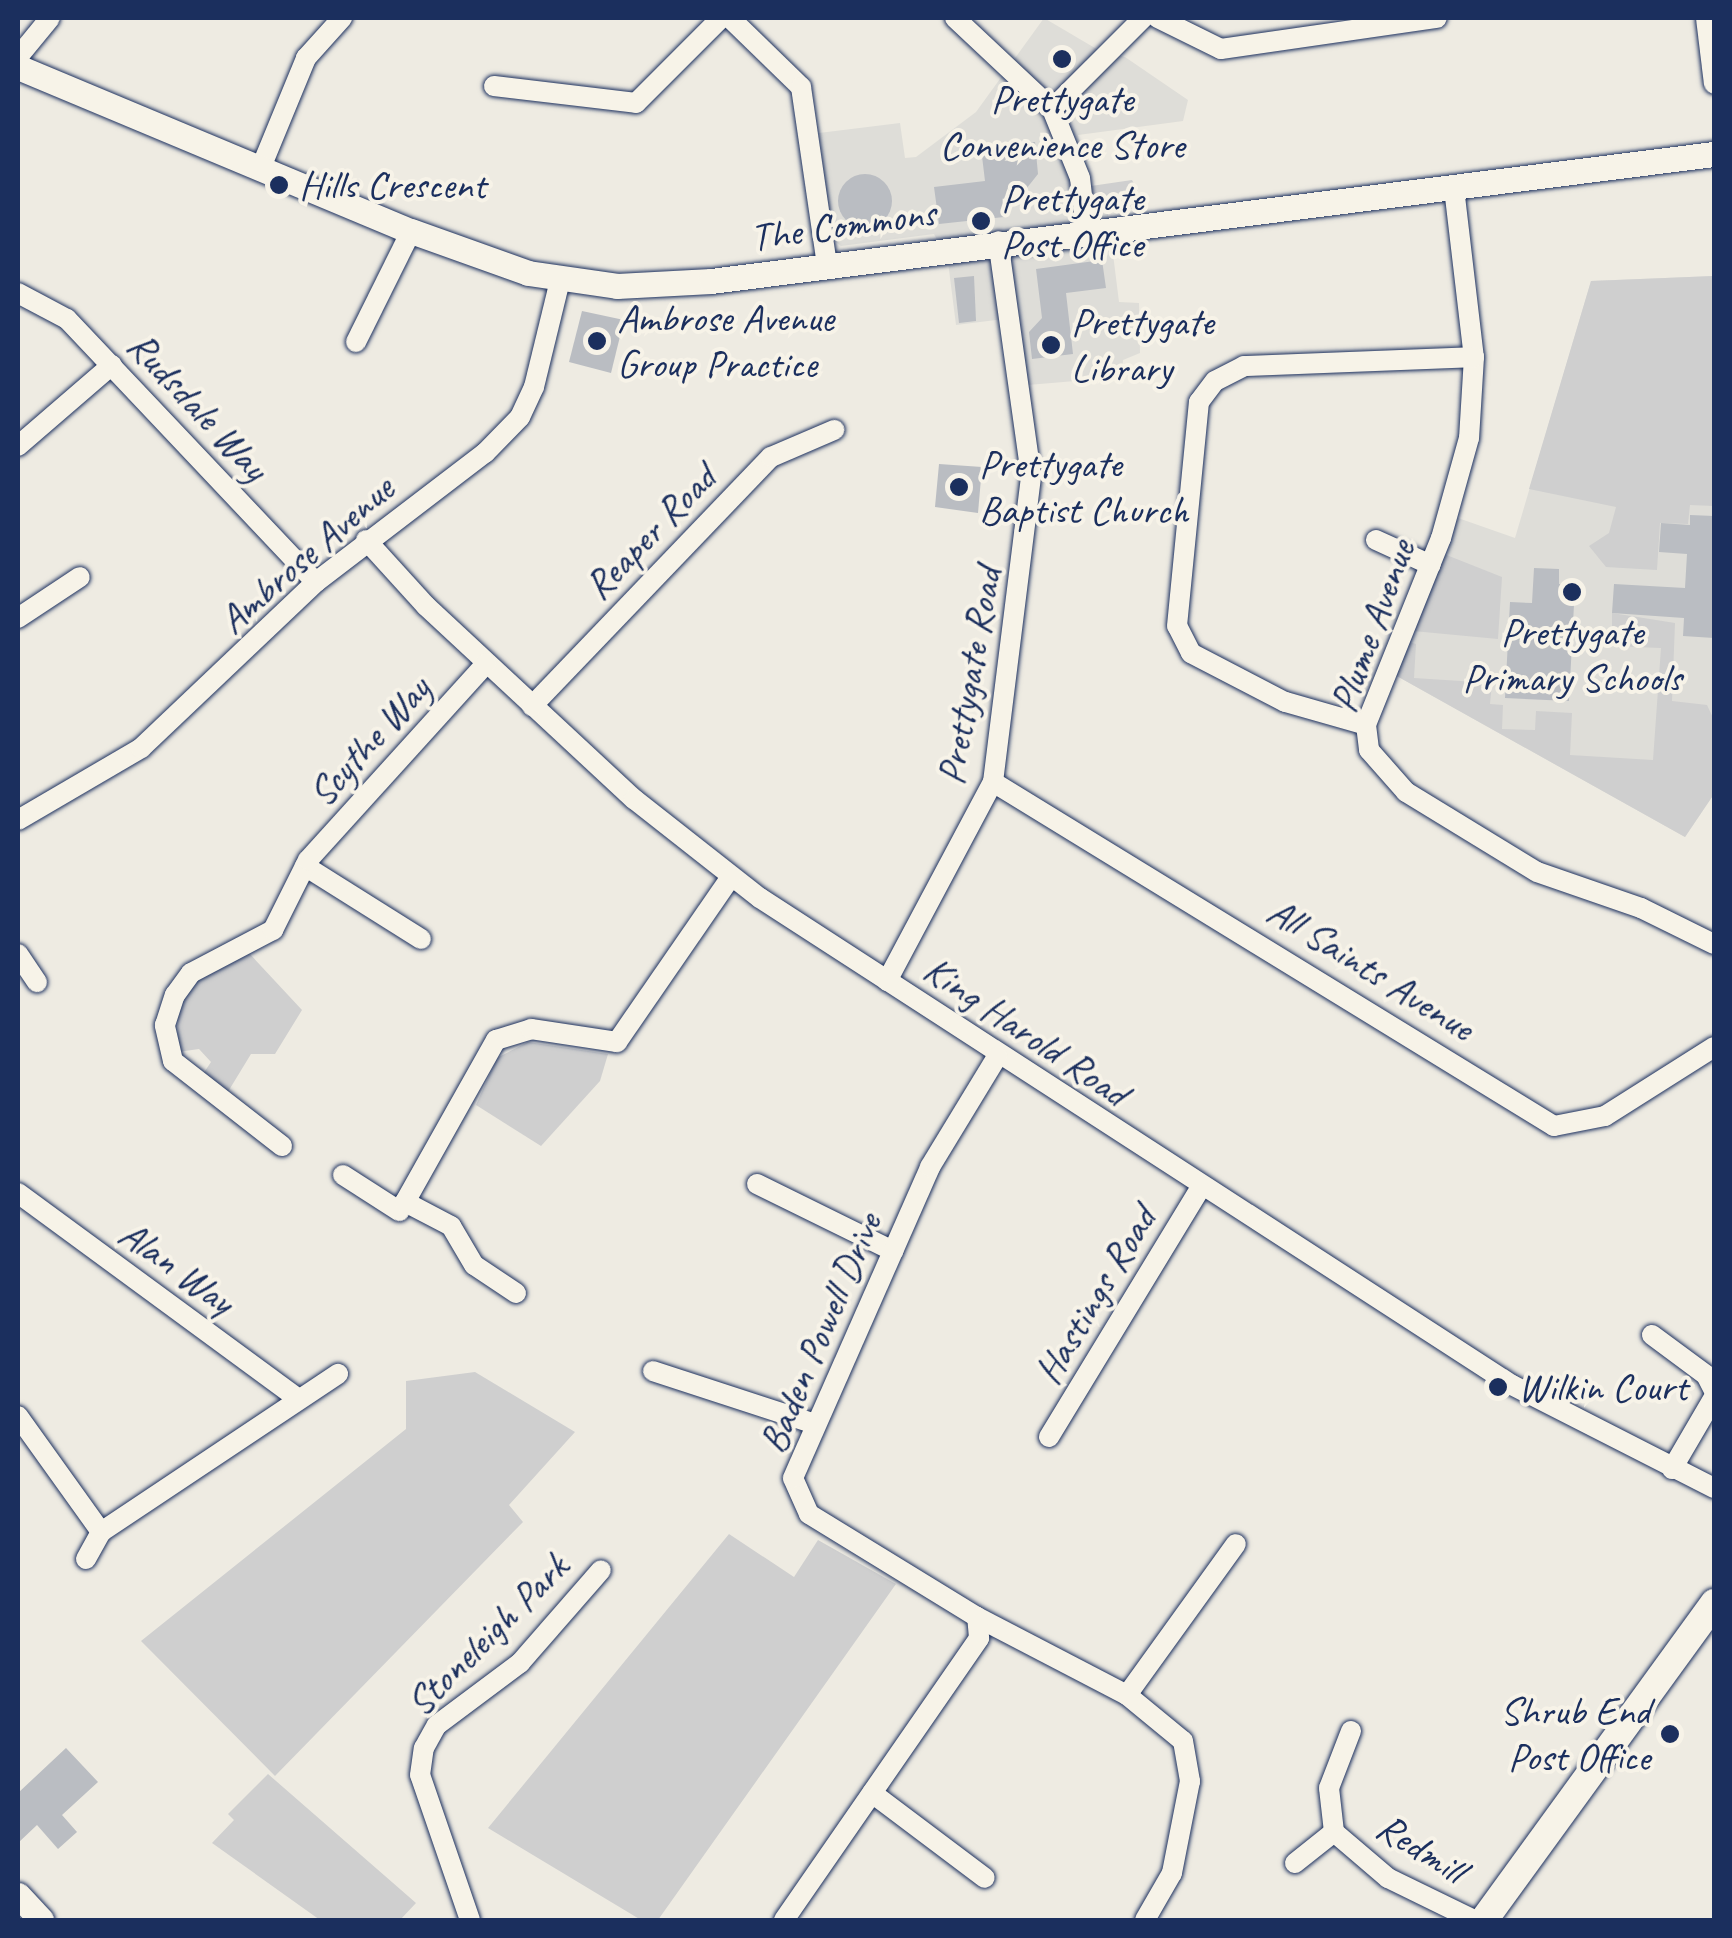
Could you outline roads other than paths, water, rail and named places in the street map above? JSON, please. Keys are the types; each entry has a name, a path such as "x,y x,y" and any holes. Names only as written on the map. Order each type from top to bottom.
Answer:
{"main road":[{"path":"1484,1920 1714,1602"}],"street":[{"path":"18,57 50,18"},
{"path":"262,165 306,58 342,18"},
{"path":"494,86 636,103 721,18"},
{"path":"730,18 801,87 827,266"},
{"path":"954,18 1052,109 1080,178 1086,230"},
{"path":"1052,109 1144,18"},
{"path":"1158,18 1222,49 1436,18"},
{"path":"1706,18 1714,84"},
{"name":"The Commons","path":"18,67 411,230 560,280 662,286 1714,154"},
{"name":"Plume Avenue","path":"1454,188 1474,356 1469,438 1430,565 1366,726 1369,750 1406,792 1537,872 1714,944"},
{"path":"356,342 411,230"},
{"name":"Prettygate Road","path":"888,981 993,782 1031,475 998,241"},
{"name":"Ambrose Avenue","path":"18,820 142,748 316,582 366,540 485,453 520,417 544,361 560,280"},
{"name":"Rudsdale Way","path":"18,294 67,319 316,582"},
{"path":"1366,726 1285,702 1190,652 1177,626 1199,402 1215,381 1244,366 1474,356"},
{"path":"18,446 112,365"},
{"name":"Reaper Road","path":"532,706 771,457 834,430"},
{"name":"King Harold Road","path":"366,540 486,664 731,877 1200,1189 1512,1384 1714,1488"},
{"path":"1376,540 1430,565"},
{"path":"18,618 80,577"},
{"name":"Scythe Way","path":"282,1146 185,1076 166,1044 164,1024 192,973 273,930 305,866 486,664"},
{"name":"All Saints Avenue","path":"993,782 1554,1126 1605,1116 1714,1048"},
{"name":"Scythe Way","path":"305,866 421,940"},
{"path":"398,1212 496,1040 531,1028 617,1042 731,877"},
{"path":"18,954 37,982"},
{"name":"Baden Powell Drive","path":"997,1057 930,1167 812,1424 792,1478 809,1514 977,1616 1127,1696 1183,1741 1190,1781 1172,1873 1145,1920"},
{"path":"343,1175 398,1212 451,1226 474,1265 516,1293"},
{"path":"756,1184 893,1251"},
{"name":"Hastings Road","path":"1049,1436 1200,1189"},
{"name":"Alan Way","path":"18,1193 296,1397"},
{"path":"1652,1335 1706,1374 1714,1394 1672,1469"},
{"path":"654,1370 812,1424"},
{"path":"86,1559 101,1532 296,1397 338,1374"},
{"path":"18,1416 101,1532"},
{"path":"1127,1696 1236,1544"},
{"name":"Stoneleigh Park","path":"470,1920 420,1776 424,1748 436,1725 520,1663 601,1570"},
{"path":"784,1920 979,1638 977,1616"},
{"name":"Redmill","path":"1351,1731 1328,1788 1334,1832 1388,1878 1474,1920"},
{"path":"872,1793 985,1878"},
{"name":"Redmill","path":"1295,1863 1334,1832"},
{"path":"18,1896 41,1920"}],"place":[{"name":"Prettygate Convenience Store","path":"1062,59"},
{"name":"Hills Crescent","path":"279,185"},
{"name":"Prettygate Post Office","path":"981,221"},
{"name":"Ambrose Avenue Group Practice","path":"597,341"},
{"name":"Prettygate Library","path":"1051,345"},
{"name":"Prettygate Baptist Church","path":"959,487"},
{"name":"Prettygate Primary Schools","path":"1572,592"},
{"name":"Wilkin Court","path":"1498,1387"},
{"name":"Shrub End Post Office","path":"1670,1734"}]}
